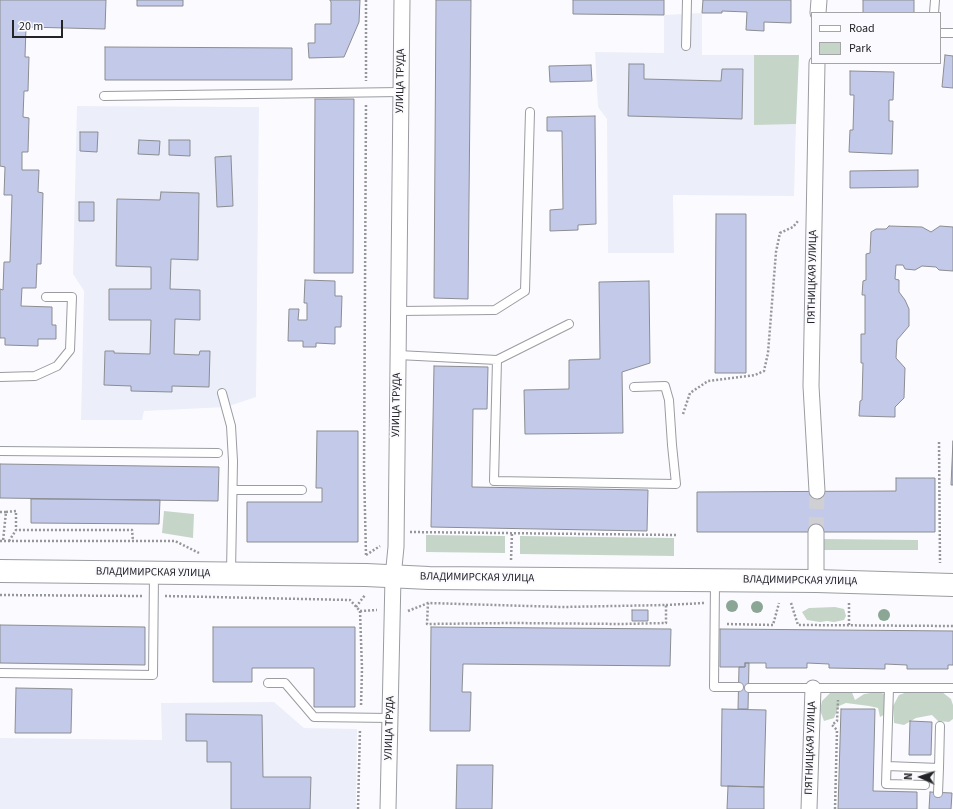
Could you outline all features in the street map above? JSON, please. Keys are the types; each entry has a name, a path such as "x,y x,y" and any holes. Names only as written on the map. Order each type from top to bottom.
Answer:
{"main road":[{"name":"ВЛАДИМИРСКАЯ УЛИЦА","path":"0,571 816,581 953,585"}],"street":[{"name":"УЛИЦА ТРУДА","path":"388,809 393,577 396,547 402,0"},
{"path":"818,12 819,0"},
{"name":"ПЯТНИЦКАЯ УЛИЦА","path":"817,64 812,424 817,488"},
{"path":"816,532 816,581"},
{"name":"ПЯТНИЦКАЯ УЛИЦА","path":"809,809 813,688"}],"lane":[{"path":"686,46 687,0"},
{"path":"934,12 935,0"},
{"path":"941,33 953,33"},
{"path":"104,96 401,92"},
{"path":"398,311 495,310 525,291 530,112"},
{"path":"0,377 35,376 57,366 70,350 72,298 46,297"},
{"path":"398,355 497,360 570,324"},
{"path":"497,360 494,481 676,484 669,400 665,386 634,387"},
{"path":"222,393 231,426 233,490 231,574"},
{"path":"0,451 218,453"},
{"path":"233,490 302,490"},
{"path":"0,674 153,676 154,572"},
{"path":"715,580 714,687 738,688"},
{"path":"268,683 285,683 314,717 390,718"},
{"path":"749,688 953,688"},
{"path":"889,688 886,784 925,785"},
{"path":"938,792 940,726"},
{"path":"887,766 939,768"}],"path":[{"path":"366,0 364,462 366,556 381,546"},
{"path":"682,416 690,393 708,382 755,375 764,371 768,352 776,252 780,233 793,227 801,218"},
{"path":"939,442 940,563"},
{"path":"0,512 16,511 16,530 9,541"},
{"path":"6,512 2,541 175,541 200,554"},
{"path":"16,530 132,530 134,541"},
{"path":"410,532 676,535"},
{"path":"511,561 512,533"},
{"path":"0,595 350,600 360,611 380,610"},
{"path":"356,607 365,595"},
{"path":"849,602 849,625"},
{"path":"428,603 426,624 666,623 666,605"},
{"path":"408,611 428,603 562,607 715,603"},
{"path":"715,624 773,625 779,603"},
{"path":"791,603 798,625 953,626"},
{"path":"835,809 837,730 832,725 837,721 838,709"}],"shaded area":[{"path":"702,13 702,55 754,55 754,124 796,124 794,196 673,195 674,253 608,253 607,119 598,107 595,52 664,53 664,15"},
{"path":"77,106 259,107 256,397 226,407 144,411 142,420 81,420 84,291 73,274"},
{"path":"274,702 304,728 357,729 356,809 0,809 0,738 162,740 161,703"}],"green space":[{"path":"754,55 799,55 796,124 754,125"},
{"path":"164,511 194,514 193,538 162,533"},
{"path":"426,535 505,536 505,553 426,552"},
{"path":"520,536 674,538 674,556 520,554"},
{"path":"822,539 918,540 918,550 822,550"},
{"path":"835,607 844,609 846,616 844,620 820,622 807,620 802,612 809,608"},
{"path":"851,690 855,700 864,694 877,692 885,694 887,713 880,717 878,708 846,703 839,706 834,718 824,721 820,710 822,701 831,692"},
{"path":"927,690 942,692 951,699 953,705 953,719 949,722 938,721 932,715 916,718 904,725 894,723 893,706 899,695 910,691"}],"building":[{"path":"0,0 106,0 105,29 26,27 25,57 29,57 28,91 24,91 23,117 29,118 28,152 22,152 22,170 39,170 38,192 43,193 41,264 37,264 36,288 22,288 21,306 52,307 52,325 56,325 56,339 38,339 38,346 5,345 5,338 0,338 0,289 3,290 4,262 10,262 12,195 4,195 5,167 0,166"},
{"path":"137,0 183,0 183,6 137,6"},
{"path":"330,0 360,0 359,22 344,57 309,58 308,43 315,43 315,24 331,24"},
{"path":"436,0 471,0 468,299 434,298"},
{"path":"573,0 664,0 664,15 573,14"},
{"path":"703,0 791,0 791,23 764,22 764,31 746,30 747,12 722,11 722,13 702,13"},
{"path":"863,0 914,0 914,12 863,12"},
{"path":"105,47 292,48 292,80 105,80"},
{"path":"945,55 953,56 953,88 942,87"},
{"path":"629,64 644,64 644,79 721,81 722,69 743,69 742,119 628,116"},
{"path":"591,65 592,81 550,82 549,66"},
{"path":"850,71 894,72 893,100 889,100 889,121 893,121 892,154 849,152 850,130 853,130 854,95 850,95"},
{"path":"315,99 354,99 353,273 314,273"},
{"path":"595,116 596,224 578,225 578,230 550,231 550,210 563,209 562,131 547,131 547,117"},
{"path":"80,132 98,132 97,152 80,151"},
{"path":"139,140 160,141 159,155 138,154"},
{"path":"169,140 190,140 190,156 169,155"},
{"path":"231,156 233,206 217,207 215,157"},
{"path":"918,170 918,187 850,188 850,171"},
{"path":"161,192 199,193 198,260 171,259 170,289 200,290 200,320 175,319 174,354 199,355 200,351 210,351 209,387 172,386 172,392 131,391 131,386 104,385 105,351 114,351 114,353 150,354 151,320 109,320 109,289 151,289 151,267 116,266 117,199 160,200"},
{"path":"79,202 94,202 94,221 79,221"},
{"path":"716,214 746,214 746,373 715,373"},
{"path":"889,226 922,227 931,232 940,226 953,227 953,271 939,270 936,267 922,266 915,270 905,269 903,265 896,265 895,279 899,280 899,292 909,309 909,326 897,340 896,358 905,368 904,398 895,407 895,417 859,416 860,401 862,400 863,363 861,363 861,334 865,334 865,295 862,295 863,281 866,280 866,254 870,253 871,232 876,229 886,229"},
{"path":"305,280 335,281 335,296 342,296 341,327 335,327 335,344 316,343 316,347 303,347 303,341 288,341 289,309 299,309 298,320 307,320 307,303 304,303"},
{"path":"649,281 650,363 622,372 623,433 525,434 524,390 569,389 569,360 600,359 599,282"},
{"path":"434,366 488,367 487,409 473,409 472,487 648,490 647,531 431,527"},
{"path":"317,431 358,431 358,542 247,542 247,502 322,502 322,488 316,488"},
{"path":"953,441 953,485 951,485"},
{"path":"0,464 219,467 218,501 0,498"},
{"path":"896,478 935,478 935,532 697,532 697,492 896,491"},
{"path":"31,499 160,500 159,524 31,523"},
{"path":"632,610 648,610 648,621 632,621"},
{"path":"0,625 145,627 145,665 0,663"},
{"path":"213,627 355,627 355,707 314,707 314,668 252,668 252,682 213,682"},
{"path":"431,627 671,629 670,666 463,664 462,692 471,692 470,731 430,731"},
{"path":"720,629 953,631 953,665 948,665 948,669 907,669 907,665 885,664 885,669 829,668 829,664 807,663 807,668 766,668 766,663 745,663 745,667 720,667"},
{"path":"745,663 749,663 748,709 738,709 739,667 745,667"},
{"path":"16,688 72,689 71,733 15,733"},
{"path":"722,709 766,710 764,787 721,786"},
{"path":"841,709 875,709 873,791 917,792 917,809 838,809"},
{"path":"186,714 262,715 263,777 311,777 310,809 231,809 231,762 207,762 207,741 186,741"},
{"path":"910,721 932,722 931,755 909,755"},
{"path":"457,765 493,765 492,809 456,809"},
{"path":"728,786 764,787 764,809 727,809"},
{"path":"930,792 952,793 951,809 929,809"}],"tunnel":[{"path":"816,532 817,491"}]}
